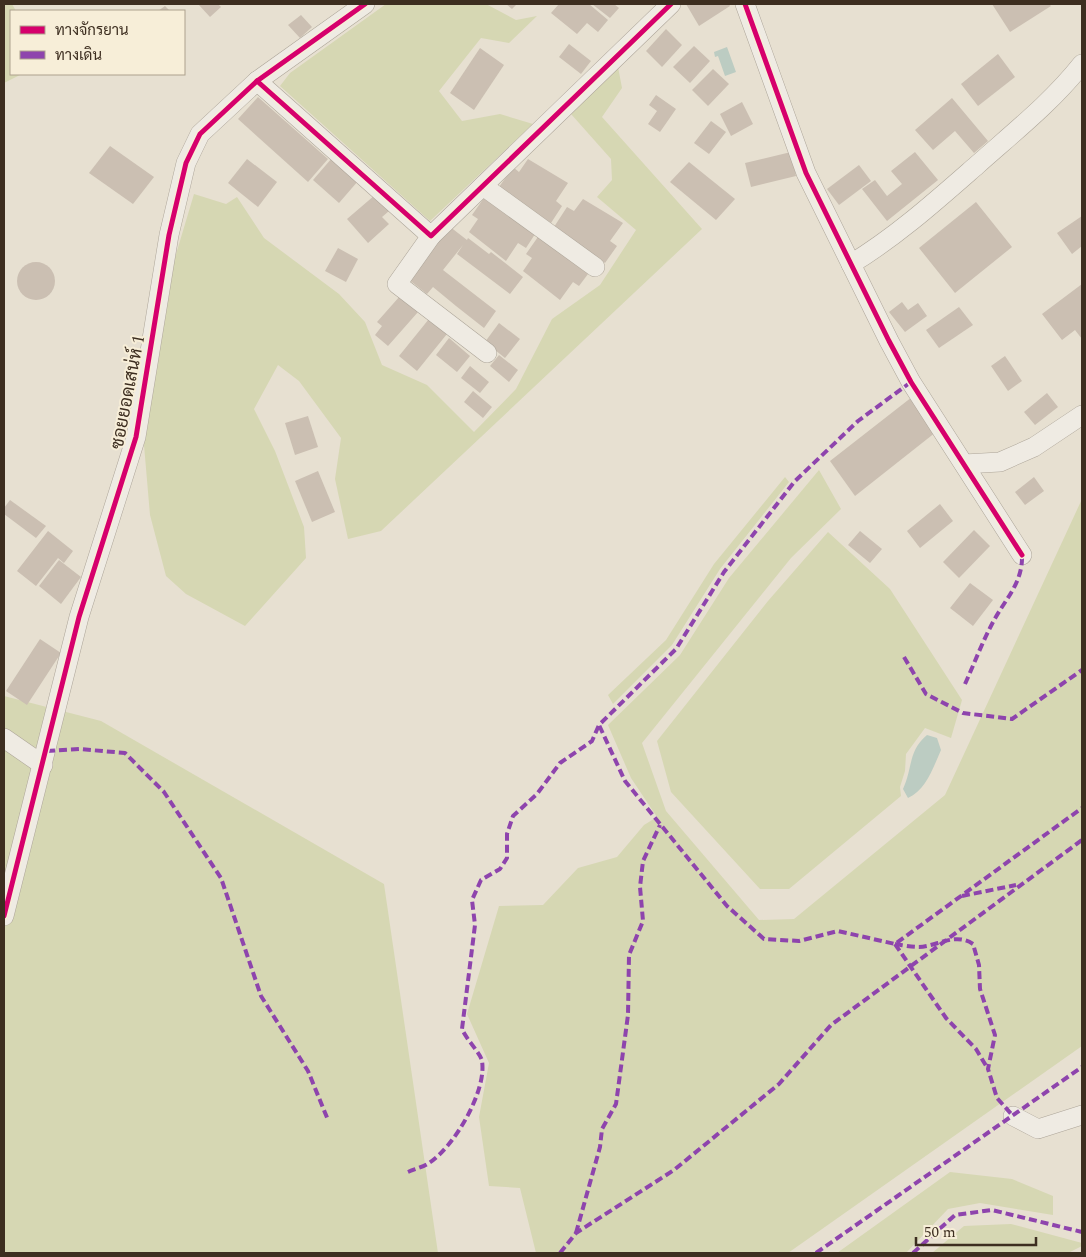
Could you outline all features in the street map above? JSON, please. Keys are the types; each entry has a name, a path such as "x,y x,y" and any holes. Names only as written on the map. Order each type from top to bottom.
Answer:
{"street":[{"name":"ซอยยอดเสน่ห์ 1","path":"4,916 79,617 136,437 169,235 186,163 200,134 257,81 365,4"},
{"path":"487,353 397,284 432,236 671,4"},
{"path":"744,4 806,174 851,264 911,382 1022,555"},
{"path":"851,264 882,245 1034,116 1062,90 1082,64"},
{"path":"257,81 432,236"},
{"path":"483,186 595,267"},
{"path":"964,464 1000,462 1034,447 1082,415"},
{"path":"4,738 43,765"},
{"path":"1013,1116 1038,1129 1082,1115"}],"green space":[{"path":"4,4 12,4 15,10 10,10 10,75 20,75 4,83"},
{"path":"386,4 486,4 516,20 537,16 509,43 481,38 439,91 462,121 500,114 533,124 430,221 280,86 290,73"},
{"path":"618,67 622,88 602,117 702,229 381,531 348,539 335,479 341,438 299,381 278,365 254,409 275,451 304,527 306,558 245,626 186,594 166,576 150,515 144,445 168,281 194,194 226,204 237,197 264,238 339,294 365,322 382,365 427,385 474,432 516,389 552,319 600,285 636,230 597,197 612,180 611,159 571,114"},
{"path":"819,470 841,509 791,558 642,743 666,811 759,920 794,919 945,795 1082,499 1082,1046 788,1253 536,1253 520,1188 489,1186 479,1117 489,1063 467,1014 499,906 543,905 578,868 617,857 644,825 657,817 631,778 608,725 680,655 729,578"},
{"path":"785,477 789,482 720,569 672,645 613,704 608,695 666,640 714,564"},
{"path":"828,532 890,589 962,700 951,738 925,728 906,754 905,771 900,787 901,796 789,889 760,889 671,792 657,741 768,601"},
{"path":"4,696 101,721 384,884 438,1253 4,1253"},
{"path":"950,1172 1012,1179 1053,1196 1053,1215 980,1203 948,1209 906,1253 837,1253"},
{"path":"1011,1224 1082,1243 1082,1246 1068,1253 932,1253 964,1226"}],"shaded area":[{"path":"727,47 736,72 725,76 718,56 715,57 714,52"},
{"path":"927,735 937,738 941,750 932,771 920,790 908,798 903,789 914,753"}],"building":[{"path":"198,4 218,4 221,7 210,17"},
{"path":"506,4 517,4 512,9"},
{"path":"559,4 589,4 608,20 598,32 587,23 577,34 551,13"},
{"path":"592,4 614,4 619,8 610,18"},
{"path":"686,4 729,4 730,6 699,26"},
{"path":"992,4 1049,4 1051,6 1010,32"},
{"path":"165,6 169,10 159,10"},
{"path":"301,15 312,27 300,38 288,25"},
{"path":"666,29 682,45 662,67 646,51"},
{"path":"569,44 591,61 581,74 559,57"},
{"path":"694,46 710,61 690,83 673,67"},
{"path":"480,48 504,65 474,110 450,93"},
{"path":"998,54 1015,77 978,106 961,84"},
{"path":"713,69 729,84 708,106 692,90"},
{"path":"656,95 676,109 660,132 648,124 657,111 649,105"},
{"path":"258,97 328,159 308,182 238,119"},
{"path":"952,98 988,141 974,153 955,131 933,150 915,130"},
{"path":"742,102 753,124 731,136 720,114"},
{"path":"711,121 726,132 709,154 694,143"},
{"path":"110,146 154,177 133,204 89,173"},
{"path":"791,152 796,176 751,187 745,163"},
{"path":"915,152 938,180 887,221 862,189 875,180 887,196 902,184 891,171"},
{"path":"332,158 358,181 339,203 313,180"},
{"path":"247,159 277,182 258,207 228,183"},
{"path":"528,159 568,183 556,201 562,206 551,223 499,187 513,167 519,172"},
{"path":"689,162 735,199 716,220 670,182"},
{"path":"859,165 871,181 839,205 827,189"},
{"path":"375,195 389,211 382,217 389,224 368,243 347,219"},
{"path":"486,195 537,231 526,248 518,243 506,261 469,232 478,219 472,215"},
{"path":"583,199 623,223 610,241 617,246 605,263 554,227 567,207 574,211"},
{"path":"976,202 1012,247 955,293 919,248"},
{"path":"1082,216 1082,246 1072,254 1057,233"},
{"path":"449,226 489,254 491,252 523,277 510,294 457,254 463,245 443,270 496,311 484,328 433,287 427,294 408,279"},
{"path":"540,234 591,270 579,286 573,282 560,300 523,271 532,258 526,254"},
{"path":"338,248 358,259 346,282 325,271"},
{"path":"36,262 43,263 49,268 54,274 54,288 49,294 43,299 36,300 29,299 23,294 18,288 17,281 18,274 23,268 29,263"},
{"path":"1082,284 1082,339 1075,330 1062,340 1042,314"},
{"path":"400,296 418,312 388,346 375,335 382,326 377,322"},
{"path":"902,302 908,310 918,303 927,316 905,332 889,312"},
{"path":"959,307 973,325 939,348 926,330"},
{"path":"433,314 451,329 417,371 399,356"},
{"path":"499,323 520,339 505,358 485,342"},
{"path":"449,338 470,356 457,372 436,355"},
{"path":"499,355 518,370 509,382 490,366"},
{"path":"1005,356 1022,381 1008,391 991,366"},
{"path":"470,366 489,382 480,393 461,378"},
{"path":"473,391 492,407 483,418 464,402"},
{"path":"1047,393 1058,407 1035,425 1024,412"},
{"path":"912,397 936,432 855,496 830,461"},
{"path":"308,416 318,447 295,455 285,423"},
{"path":"318,471 335,512 312,522 295,481"},
{"path":"1034,477 1044,491 1025,505 1015,492"},
{"path":"10,500 46,526 36,538 4,514 4,508"},
{"path":"940,504 953,521 920,548 907,531"},
{"path":"974,530 990,546 959,578 943,562"},
{"path":"48,531 73,551 64,563 58,558 36,586 17,571"},
{"path":"860,531 882,549 870,563 848,545"},
{"path":"59,560 81,577 61,604 39,586"},
{"path":"970,583 993,600 973,626 950,608"},
{"path":"40,639 61,653 27,705 6,691"}],"marked path":[{"path":"911,382 858,421 795,481 724,572 676,649 599,725 625,781 727,906 764,939 799,941 838,931 895,944 1082,808"},
{"path":"965,684 988,631 1016,583 1022,555"},
{"path":"904,657 926,694 963,713 1012,719 1082,670"},
{"path":"408,1172 429,1163 449,1145 467,1117 479,1087 482,1061 462,1029 475,925 472,900 481,880 500,869 507,858 507,834 513,816 537,794 560,763 592,741 599,725"},
{"path":"47,751 79,749 125,753 164,792 221,878 261,996 308,1071 328,1120"},
{"path":"576,1233 600,1147 602,1129 616,1104 628,1015 629,955 643,921 640,887 643,861 660,825"},
{"path":"560,1253 576,1233 674,1170 779,1084 831,1025 1082,840"},
{"path":"962,896 1016,885"},
{"path":"895,944 919,947 953,939 960,939 973,944 979,965 980,989 995,1035 988,1069 997,1098 1013,1116"},
{"path":"895,944 946,1018 976,1049 988,1069"},
{"path":"816,1253 1082,1067"},
{"path":"913,1253 955,1215 992,1210 1082,1232"}],"cycle path":[{"path":"4,916 79,617 136,437 169,235 186,163 200,134 257,81 365,4"},
{"path":"257,81 431,236 671,4"},
{"path":"745,4 806,173 889,341 911,382 1022,555"}]}
